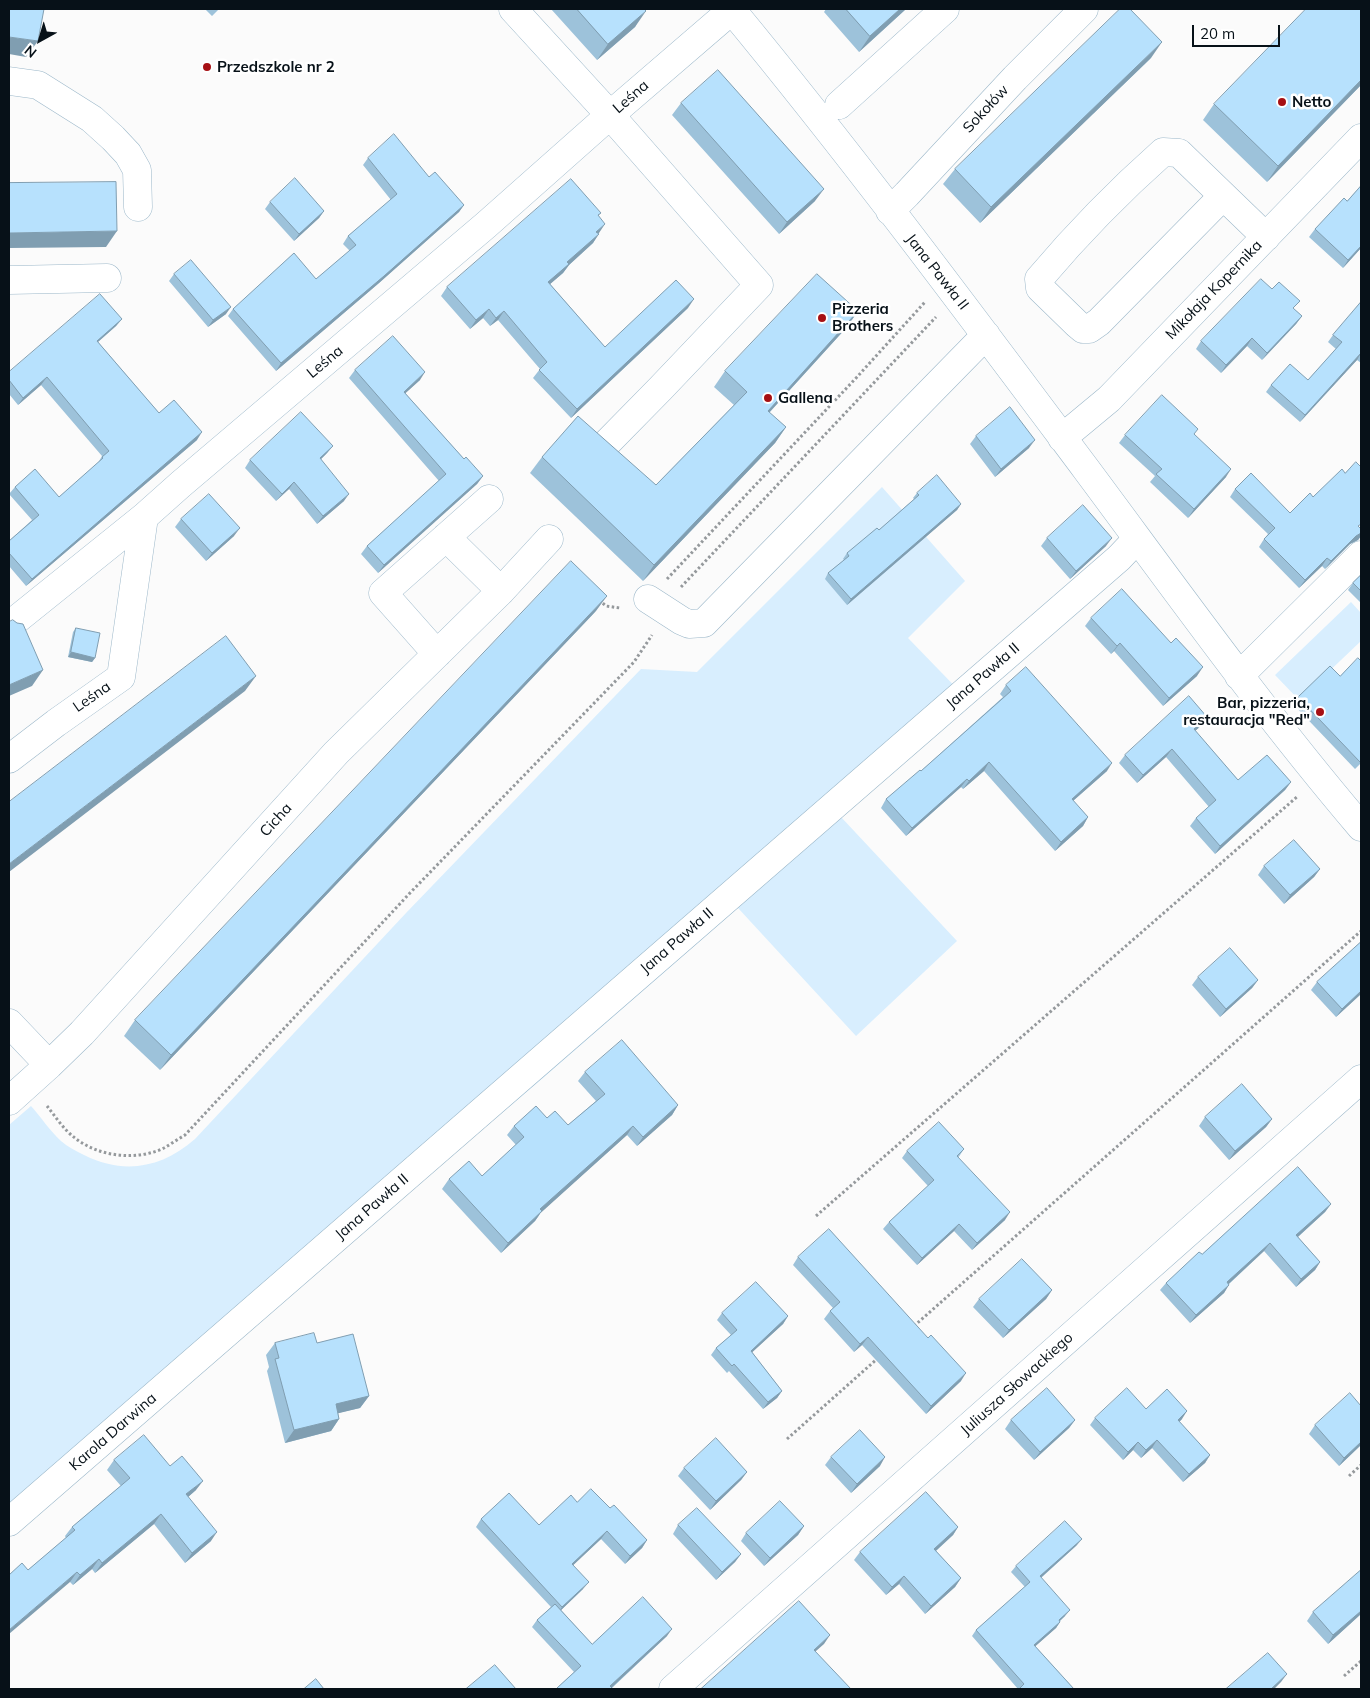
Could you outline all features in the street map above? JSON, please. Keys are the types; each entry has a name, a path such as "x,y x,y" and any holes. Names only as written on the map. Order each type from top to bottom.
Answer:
{"street":[{"path":"513,9 610,115 758,285 660,389 604,445"},
{"name":"Leśna","path":"9,759 121,677 144,517 486,225 731,9"},
{"name":"Jana Pawła II","path":"731,9 796,88 986,335 1136,540 1239,676 1319,778 1361,827"},
{"path":"839,105 945,9"},
{"name":"Sokołów","path":"890,210 1015,78 1084,9"},
{"path":"9,81 38,84 92,119 113,138 128,154 137,170 138,207"},
{"name":"Mikołaja Kopernika","path":"1062,438 1109,399 1361,138"},
{"path":"1223,196 1099,322 1089,329 1083,329 1077,324 1040,288 1039,278 1049,266 1119,193 1163,152 1179,153 1266,237"},
{"path":"9,280 107,278"},
{"path":"656,604 689,624 704,623 986,335"},
{"path":"437,654 382,593 489,499"},
{"path":"11,624 144,517"},
{"path":"446,537 501,591"},
{"name":"Cicha","path":"19,1093 82,1033 336,754 501,591 549,540"},
{"name":"Jana Pawła II","path":"217,1342 1104,571 1136,540"},
{"path":"1239,676 1361,555"},
{"path":"9,1022 50,1064"},
{"name":"Juliusza Słowackiego","path":"673,1689 1361,1078"},
{"name":"Karola Darwina","path":"9,1522 217,1342"}],"path":[{"path":"19,1093 74,1138 96,1150 114,1155 133,1155 164,1148 184,1135 409,894 634,662 647,644 656,604 925,302"},
{"path":"592,594 606,606 629,610 639,606 656,604 700,566 936,317"},
{"path":"816,1216 1319,778"},
{"path":"914,1326 1361,931"},
{"path":"787,1439 884,1353"},
{"path":"1349,1476 1361,1465"},
{"path":"1344,1676 1361,1661"}],"shaded area":[{"path":"882,487 965,581 908,638 970,702 841,817 957,941 856,1036 738,908 543,1078 9,1532 9,1125 31,1106 53,1133 66,1145 84,1155 114,1165 142,1165 156,1162 182,1149 195,1139 406,913 641,669 697,672"},
{"path":"1351,602 1361,613 1361,641 1299,700 1275,675"}],"building":[{"path":"9,9 44,9 38,41 9,37"},
{"path":"577,9 644,9 646,11 608,44"},
{"path":"846,9 900,9 870,36"},
{"path":"1120,9 1130,9 1162,42 991,207 955,169"},
{"name":"Netto","path":"1306,9 1361,9 1361,80 1278,166 1214,104"},
{"path":"718,70 824,189 787,222 681,103"},
{"path":"394,134 429,177 435,172 464,205 281,363 233,309 294,253 316,279 356,245 348,236 397,194 368,158"},
{"path":"295,178 324,211 299,234 270,202"},
{"path":"571,179 601,213 598,215 605,224 596,232 599,234 567,262 569,264 548,282 605,347 676,280 694,299 577,409 539,370 547,362 504,311 496,318 489,309 476,320 447,287"},
{"path":"116,182 117,231 9,233 9,183"},
{"path":"1361,186 1361,246 1348,260 1315,229 1344,198 1347,201"},
{"path":"191,260 231,307 213,320 174,274"},
{"path":"817,274 858,311 768,411 786,427 654,565 542,457 578,416 656,485 747,392 725,371"},
{"path":"1261,279 1272,289 1279,282 1300,301 1293,308 1302,316 1267,353 1252,338 1226,365 1201,341"},
{"path":"100,294 122,319 97,341 159,413 174,400 202,432 32,579 9,553 9,541 39,515 15,487 35,469 59,497 109,451 47,377 23,398 9,380 9,372"},
{"path":"1361,302 1361,353 1305,415 1271,385 1290,364 1308,380 1342,342 1333,335"},
{"path":"393,336 425,372 404,392 464,459 466,457 483,476 384,565 367,546 446,474 355,370"},
{"path":"1162,395 1198,429 1194,434 1231,469 1194,509 1156,474 1162,469 1125,435"},
{"path":"1010,407 1035,440 1001,469 976,436"},
{"path":"301,412 333,446 320,458 349,494 323,516 294,482 282,494 250,460"},
{"path":"1356,462 1361,467 1361,524 1358,526 1361,529 1361,533 1331,561 1327,558 1305,580 1264,539 1275,528 1235,489 1251,473 1290,513 1310,493 1313,497 1342,469 1345,473"},
{"path":"937,475 961,504 851,599 828,573 849,556 847,553 877,528 879,530 919,495 917,493"},
{"path":"209,494 240,528 212,553 181,519"},
{"path":"1083,505 1112,538 1076,571 1047,538"},
{"path":"571,561 607,596 171,1055 135,1020"},
{"path":"1361,575 1361,591 1353,583"},
{"path":"1122,589 1171,643 1176,638 1203,667 1169,698 1120,643 1117,646 1091,618"},
{"path":"13,620 23,624 43,670 9,685 9,622"},
{"path":"76,628 100,633 95,658 71,652"},
{"path":"226,636 256,676 9,864 9,802"},
{"path":"1358,658 1361,661 1360,762 1298,697 1330,666 1340,676"},
{"path":"1026,667 1112,763 1072,799 1088,817 1061,842 989,762 912,828 886,799 921,771 1011,691 1006,685"},
{"path":"1189,696 1207,717 1194,729 1238,780 1267,755 1291,782 1220,846 1196,818 1216,800 1172,749 1143,775 1125,755"},
{"path":"1294,840 1320,869 1290,895 1264,866"},
{"path":"1361,942 1361,991 1342,1009 1317,982"},
{"path":"1230,948 1258,980 1226,1009 1198,977"},
{"path":"622,1040 678,1105 643,1137 633,1126 540,1209 542,1211 508,1243 449,1179 469,1161 482,1176 524,1137 514,1126 536,1106 547,1118 555,1111 568,1125 605,1094 585,1072"},
{"path":"1242,1084 1272,1119 1235,1151 1205,1117"},
{"path":"939,1122 964,1149 957,1156 1010,1212 977,1243 959,1224 922,1258 889,1222 934,1180 907,1151"},
{"path":"1298,1167 1331,1204 1296,1235 1320,1262 1301,1279 1270,1243 1227,1282 1229,1285 1196,1315 1166,1283 1199,1252 1202,1254"},
{"path":"829,1229 928,1338 931,1335 966,1373 931,1406 868,1337 860,1344 830,1311 840,1302 798,1257"},
{"path":"1022,1259 1052,1290 1009,1330 979,1299"},
{"path":"756,1282 788,1316 751,1351 782,1391 768,1402 734,1364 732,1366 716,1348 737,1330 722,1313"},
{"path":"314,1333 317,1343 353,1334 369,1396 336,1404 339,1419 294,1430 275,1359 279,1358 275,1343"},
{"path":"1047,1388 1075,1420 1040,1452 1011,1420"},
{"path":"1127,1388 1146,1409 1167,1389 1187,1411 1178,1420 1210,1455 1189,1474 1157,1440 1146,1450 1138,1442 1128,1452 1095,1418"},
{"path":"1350,1393 1361,1406 1361,1442 1344,1458 1315,1425"},
{"path":"860,1430 885,1457 857,1484 831,1457"},
{"path":"144,1435 170,1466 182,1456 203,1481 186,1494 217,1532 192,1553 161,1514 102,1563 99,1559 80,1575 77,1572 9,1630 9,1575 22,1563 28,1570 75,1530 72,1527 130,1478 114,1460"},
{"path":"716,1438 747,1472 716,1501 684,1468"},
{"path":"591,1489 610,1508 614,1505 647,1540 630,1556 607,1531 572,1564 589,1582 562,1607 481,1519 509,1493 539,1525 571,1495 577,1502"},
{"path":"926,1492 958,1527 934,1549 961,1578 931,1606 904,1576 892,1587 860,1552"},
{"path":"780,1501 804,1526 770,1558 746,1533"},
{"path":"697,1508 741,1554 722,1572 678,1525"},
{"path":"1065,1521 1082,1539 1040,1576 1070,1610 1059,1620 1060,1622 1034,1645 1074,1689 1022,1689 1020,1688 1024,1684 976,1630 1030,1582 1016,1566"},
{"path":"1361,1570 1361,1611 1333,1635 1313,1612"},
{"path":"643,1597 672,1629 610,1686 613,1689 558,1689 581,1666 537,1620 555,1604 592,1644"},
{"path":"799,1601 830,1635 814,1650 851,1689 701,1689"},
{"path":"1268,1653 1287,1674 1271,1689 1226,1689"},
{"path":"495,1665 516,1689 466,1689"},
{"path":"316,1679 324,1689 304,1689"}],"place":[{"name":"Przedszkole nr 2","path":"207,67"},
{"name":"Netto","path":"1282,102"},
{"name":"Pizzeria Brothers","path":"822,318"},
{"name":"Gallena","path":"768,398"},
{"name":"Bar, pizzeria, restauracja \"Red\"","path":"1320,712"}]}
